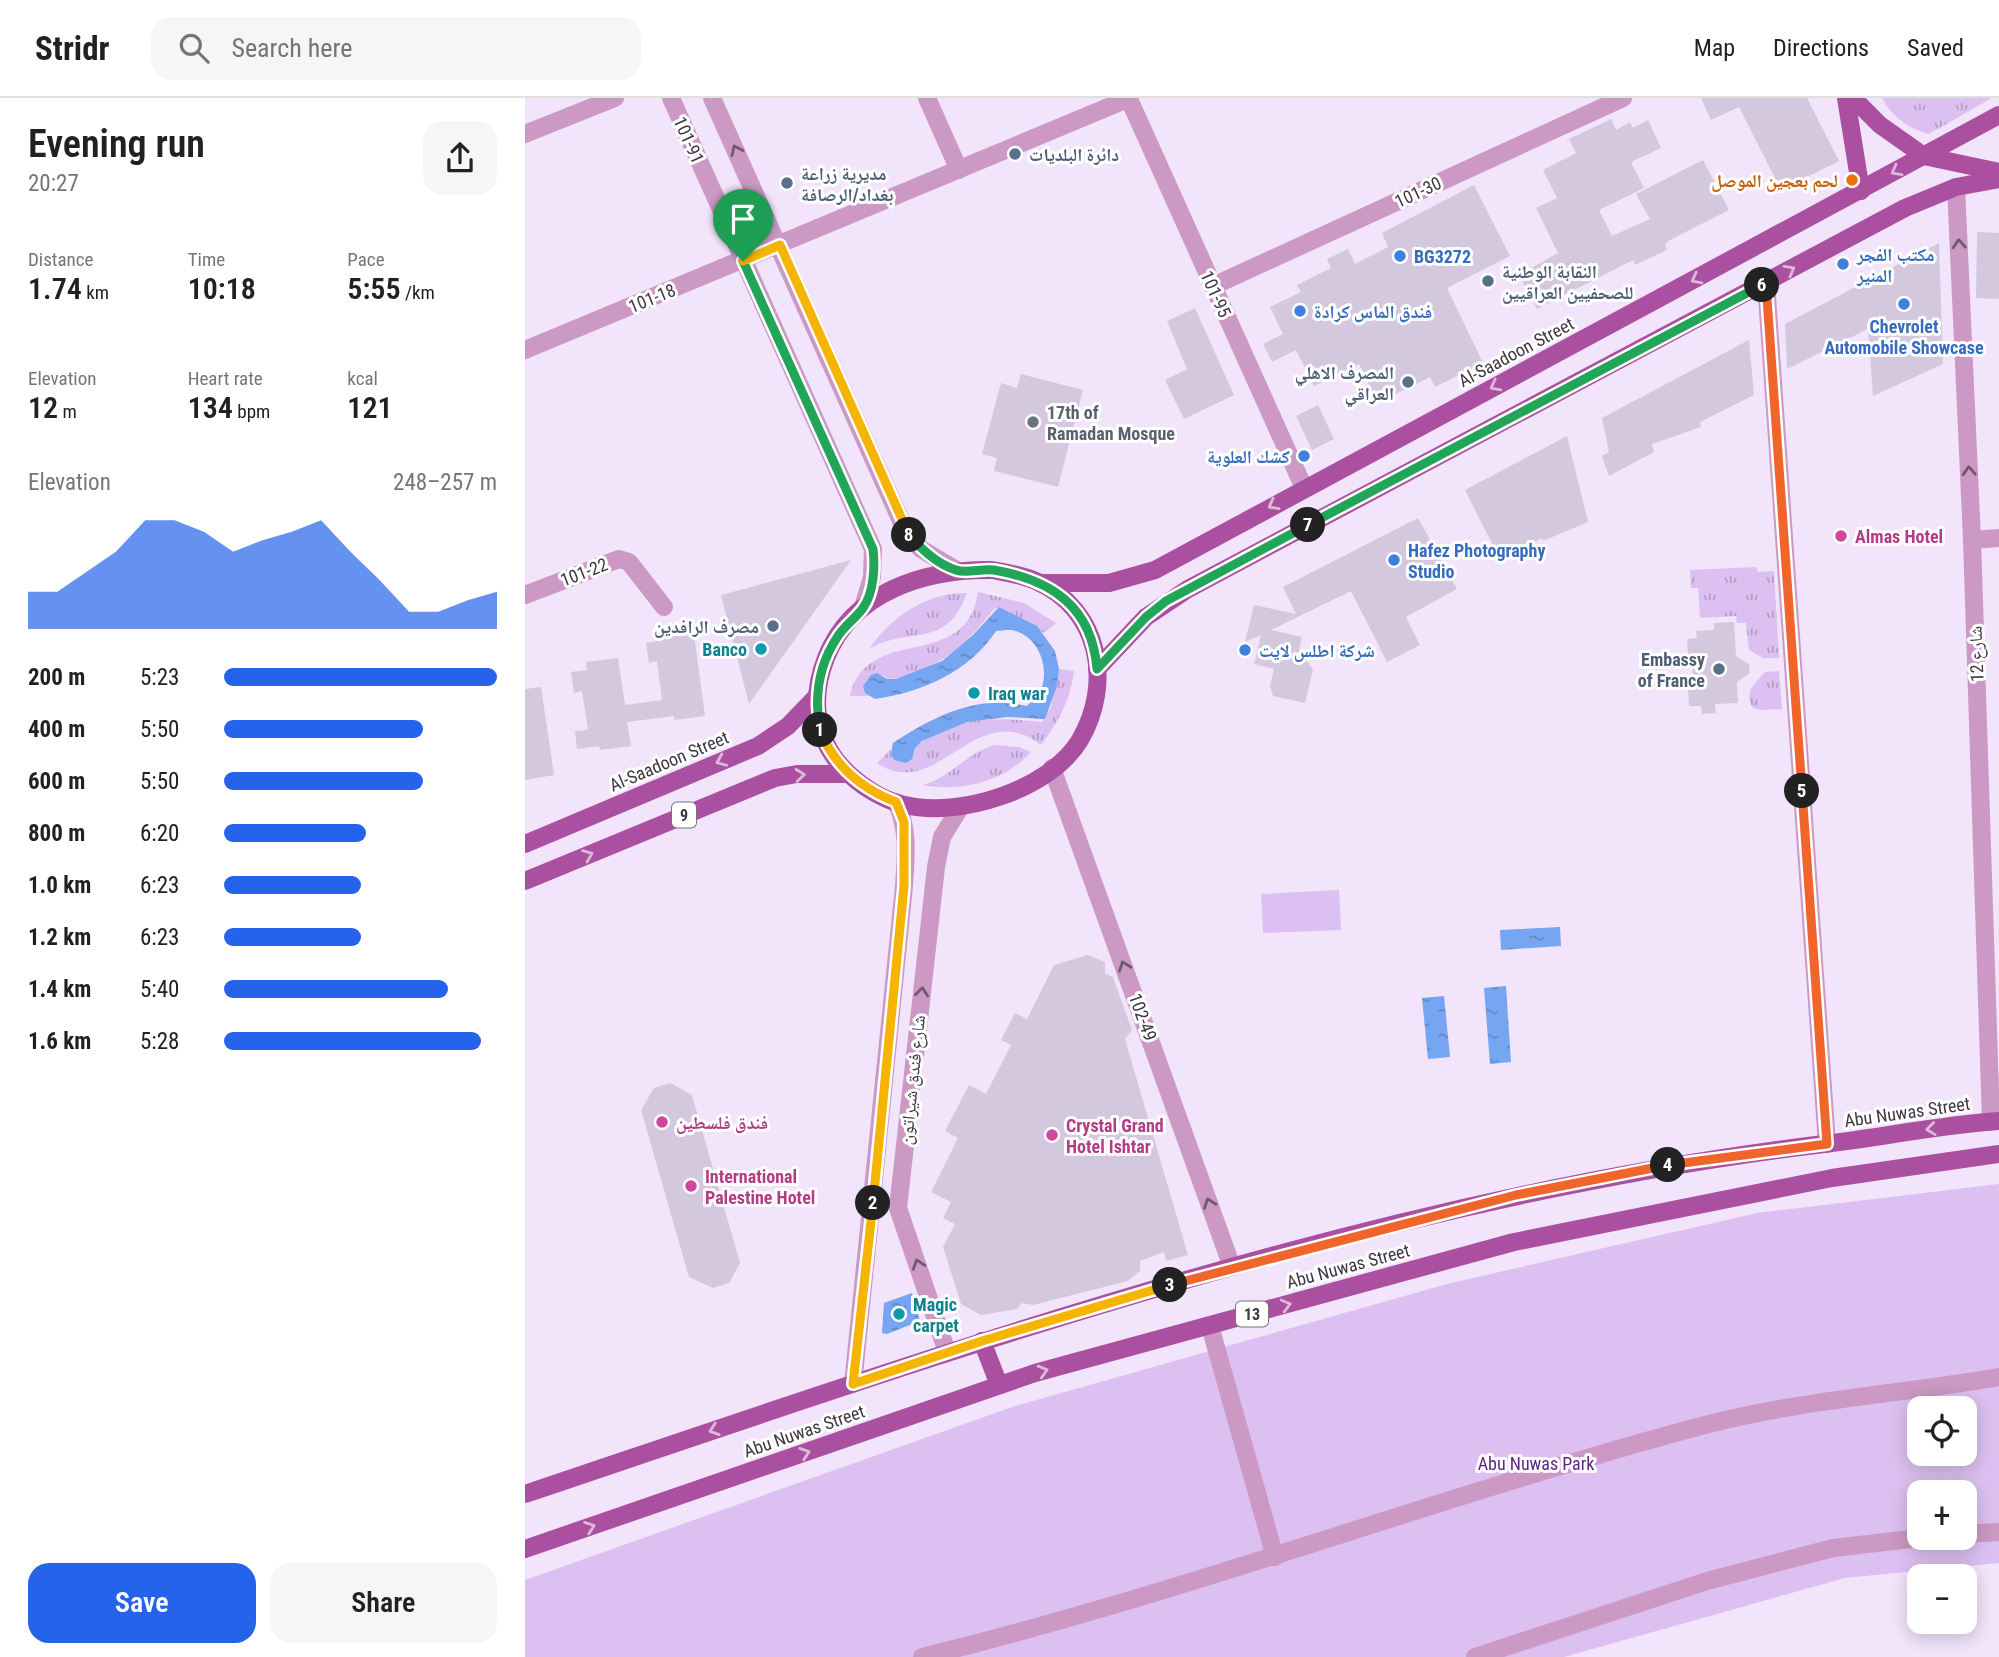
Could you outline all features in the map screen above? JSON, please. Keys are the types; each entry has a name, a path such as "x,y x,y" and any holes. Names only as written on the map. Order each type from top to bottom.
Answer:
{"main road":[{"path":"1846,98 1861,191"},
{"path":"1853,98 1880,125 1924,156 1999,172"},
{"name":"Al-Saadoon Street","path":"1041,583 1109,583 1144,574 1999,115"},
{"path":"1097,669 1137,625 1166,601 1905,208 1956,187 1999,179"},
{"path":"992,570 1041,583 1068,602 1090,630 1097,669 1092,711 1079,741 1052,768 1009,793 961,806 921,807 896,802 871,791 848,774 827,747 820,731 817,696 830,649 863,607 906,582 941,571 992,570"},
{"name":"Al-Saadoon Street","path":"525,844 758,746 787,726 817,696"},
{"name":"9","path":"525,881 775,778 848,774"},
{"name":"Abu Nuwas Street","path":"525,1494 947,1352 1233,1267 1593,1178 1750,1152 1995,1121"},
{"name":"Abu Nuwas Street","path":"525,1549 999,1385 1553,1232 1832,1178 1999,1154"},
{"path":"982,1341 999,1385"}],"street":[{"path":"525,134 615,98"},
{"name":"101-91","path":"671,98 873,549 872,577 863,607"},
{"path":"712,98 906,532 921,549 958,571"},
{"path":"927,98 959,170"},
{"name":"101-18","path":"525,350 1129,98"},
{"name":"101-95","path":"1129,98 1304,488"},
{"name":"101-30","path":"1213,286 1623,98"},
{"name":"شارع 12","path":"1956,187 1972,540 1991,860 1995,1121"},
{"path":"1766,284 1827,1144"},
{"path":"1972,540 1999,538"},
{"name":"101-22","path":"525,595 619,559 629,562 664,607"},
{"name":"102-49","path":"1052,768 1233,1267"},
{"path":"853,1384 906,843 904,822 896,802"},
{"name":"شارع فندق شيراتون","path":"947,1352 898,1208 942,837 961,806"},
{"path":"897,953 926,955"},
{"path":"872,1208 898,1208"},
{"path":"1210,1326 1275,1557"},
{"path":"922,1657 1042,1628 1275,1557 1419,1509 1703,1426 1818,1402 1999,1377"},
{"path":"1977,1533 1999,1532"},
{"path":"1475,1657 1720,1577 1833,1548 1907,1539"}],"green space":[{"path":"1882,98 1992,98 1929,134 1902,121"},
{"path":"1756,567 1758,572 1774,571 1779,658 1763,658 1749,650 1746,623 1737,623 1736,616 1700,618 1698,588 1691,588 1690,570"},
{"path":"978,592 1024,603 1056,623 1044,633 1009,612 995,608 967,639 935,664 898,678 891,679 882,675 865,693 869,696 850,696 860,674 875,660 937,641 955,632 970,617"},
{"path":"967,593 949,623 938,630 884,642 869,649 888,627 911,609 938,597"},
{"path":"1059,669 1074,671 1070,691 1063,710 1041,745 1018,733 996,732 919,770 899,772 877,763 891,749 891,754 914,754 915,748 928,737 958,724 992,719 1042,722 1051,707"},
{"path":"1779,671 1782,709 1753,708 1749,697 1754,684 1765,672"},
{"path":"995,745 1019,747 1031,752 1008,771 981,782 952,787 923,785 943,776 985,748"},
{"path":"1339,890 1341,930 1263,933 1261,894"},
{"name":"Abu Nuwas Park","path":"1999,1184 1999,1563 1907,1564 1907,1572 1845,1578 1564,1657 525,1657 525,1580 1015,1406 1447,1284 1757,1213"}],"water":[{"path":"999,607 1037,626 1055,651 1059,669 1057,686 1045,719 1007,717 967,722 922,741 915,748 912,759 906,763 894,760 891,754 893,743 940,716 973,705 1009,703 1027,706 1039,694 1044,675 1041,655 1029,639 1012,630 996,631 972,658 958,669 927,685 875,699 865,693 863,686 871,675 877,673 887,679 896,679 942,661 973,635"},
{"path":"1560,927 1561,946 1501,950 1500,930"},
{"path":"1506,986 1511,1062 1490,1064 1484,988"},
{"path":"1444,996 1450,1057 1428,1059 1422,998"},
{"path":"912,1293 920,1321 887,1334 882,1333 884,1303"}],"building":[{"path":"1701,98 1807,98 1839,161 1781,190 1739,107 1711,120"},
{"path":"1611,119 1616,130 1630,122 1633,128 1648,120 1661,148 1631,162 1644,188 1599,210 1612,236 1650,219 1636,194 1703,160 1729,210 1670,240 1665,244 1667,250 1635,265 1633,260 1537,309 1519,275 1558,253 1536,208 1557,198 1543,170 1576,153 1569,139"},
{"path":"1474,185 1510,256 1447,288 1483,363 1435,387 1430,377 1378,403 1359,364 1314,386 1296,350 1272,362 1263,344 1283,334 1270,307 1301,292 1297,285 1331,268 1327,259 1348,249 1355,264 1388,247 1382,233"},
{"path":"1977,232 1999,233 1999,299 1976,298"},
{"name":"Chevrolet Automobile Showcase","path":"1939,243 1943,364 1873,396 1868,329 1787,369 1785,324"},
{"path":"1195,308 1234,395 1184,419 1165,380 1187,369 1167,321"},
{"path":"1749,340 1754,395 1700,422 1701,427 1652,444 1654,452 1609,476 1602,456 1609,452 1602,418"},
{"name":"17th of Ramadan Mosque","path":"1021,374 1083,390 1058,487 994,471 997,458 982,454 1001,383 1017,388"},
{"path":"1318,405 1334,439 1312,450 1296,416"},
{"path":"1567,436 1588,522 1543,541 1542,538 1500,559 1465,490"},
{"path":"1418,518 1457,589 1406,617 1420,645 1387,662 1351,591 1271,630 1302,637 1297,659 1307,661 1313,670 1305,703 1273,696 1270,686 1274,669 1254,664 1261,635 1245,642 1254,605 1296,614 1283,587"},
{"name":"Banco","path":"851,560 749,704 721,595"},
{"path":"1734,622 1736,656 1749,664 1750,673 1737,682 1738,703 1715,704 1716,713 1702,714 1701,706 1689,706 1688,690 1693,690 1692,656 1688,656 1687,639 1697,638 1696,631 1714,630 1714,623"},
{"path":"693,628 705,716 674,720 674,716 627,722 631,746 600,750 599,746 577,749 575,731 588,730 582,691 574,693 571,672 587,670 586,662 618,658 625,705 662,700 657,661 649,663 646,643 662,640 661,632"},
{"path":"541,687 554,775 525,780 525,689"},
{"name":"Crystal Grand Hotel Ishtar","path":"1088,955 1105,962 1105,974 1113,977 1132,1030 1125,1039 1188,1255 1166,1261 1164,1252 1140,1261 1140,1271 1128,1281 1033,1305 1022,1303 1017,1309 981,1315 961,1304 943,1247 955,1224 943,1218 951,1202 931,1192 958,1138 945,1131 969,1085 986,1094 1011,1045 1001,1040 1015,1013 1027,1019 1054,965"},
{"name":"International Palestine Hotel","path":"670,1083 692,1095 740,1263 729,1283 713,1288 689,1277 641,1110 654,1088"}],"place":[{"name":"دائرة البلديات","path":"1015,154"},
{"name":"لحم بعجين الموصل","path":"1852,180"},
{"name":"مديرية زراعة بغداد/الرصافة","path":"787,183"},
{"name":"BG3272","path":"1400,256"},
{"name":"مكتب الفجر المنير","path":"1843,264"},
{"name":"النقابة الوطنية للصحفيين العراقيين","path":"1488,281"},
{"name":"Chevrolet Automobile Showcase","path":"1904,304"},
{"name":"فندق الماس كرادة","path":"1300,311"},
{"name":"المصرف الاهلي العراقي","path":"1408,382"},
{"name":"17th of Ramadan Mosque","path":"1033,422"},
{"name":"كشك العلوية","path":"1304,456"},
{"name":"Almas Hotel","path":"1841,536"},
{"name":"Hafez Photography Studio","path":"1394,560"},
{"name":"مصرف الرافدين","path":"773,626"},
{"name":"Banco","path":"761,649"},
{"name":"شركة اطلس لايت","path":"1245,650"},
{"name":"Embassy of France","path":"1719,669"},
{"name":"Iraq war","path":"974,693"},
{"name":"فندق فلسطين","path":"662,1122"},
{"name":"Crystal Grand Hotel Ishtar","path":"1052,1135"},
{"name":"International Palestine Hotel","path":"691,1186"},
{"name":"Magic carpet","path":"899,1314"}],"route":[{"path":"780,245 906,532 934,559 958,571 992,570 1025,577 1055,592 1080,615 1090,630 1097,669 1128,634 1166,601 1766,284 1827,1144 1671,1164 1516,1195 1233,1267 982,1341 853,1384 904,886 904,822 896,802 871,791 836,761 820,731 817,714 819,679 830,649 848,622 863,607 869,594 873,549 829,457 743,261 780,245"}]}
